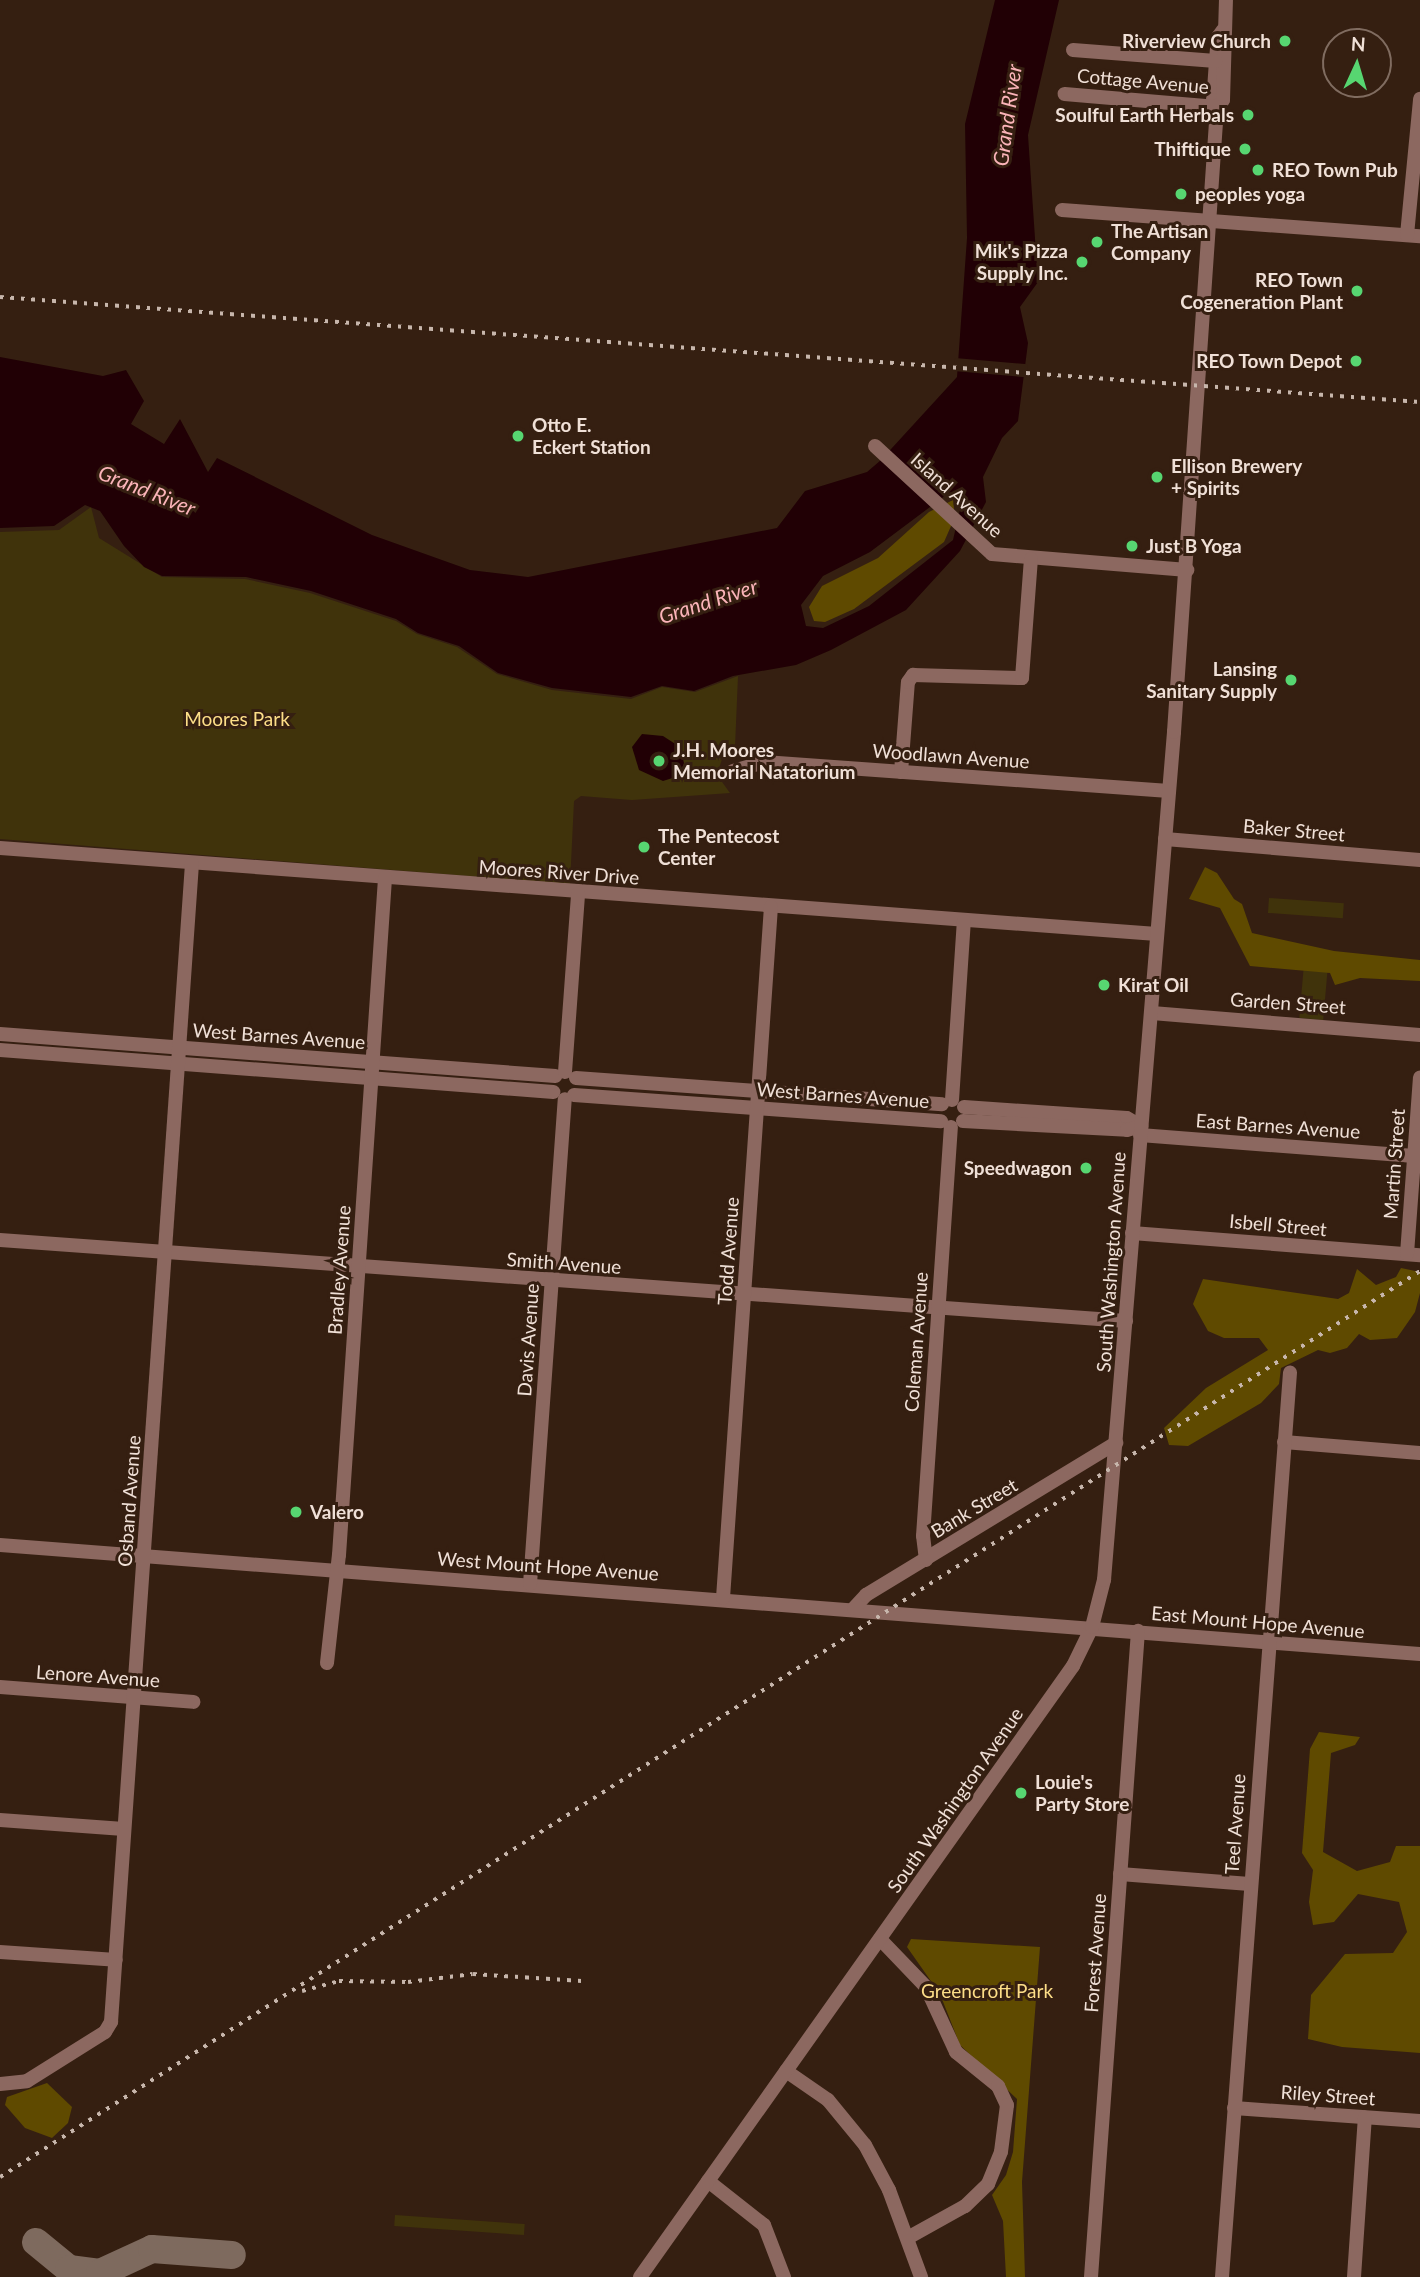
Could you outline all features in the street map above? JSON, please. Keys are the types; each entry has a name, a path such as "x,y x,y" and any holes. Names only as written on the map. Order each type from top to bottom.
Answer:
{"street":[{"name":"South Washington Avenue","path":"640,2277 1061,1685 1092,1627 1107,1558 1140,1130 1152,1013 1187,570 1217,107 1213,100 1218,37 1223,30 1226,0"},
{"name":"South Washington Avenue","path":"1217,107 1223,100 1228,38 1223,30"},
{"path":"1073,50 1216,61"},
{"name":"Cottage Avenue","path":"1065,94 1217,107"},
{"path":"1062,210 1414,235 1420,99"},
{"name":"Island Avenue","path":"875,446 985,549 1003,558 1187,570"},
{"path":"901,772 908,682 913,675 1022,678 1031,559"},
{"name":"Woodlawn Avenue","path":"733,771 764,762 1169,791"},
{"name":"Baker Street","path":"1165,839 1420,860"},
{"name":"Moores River Drive","path":"0,848 1157,934"},
{"name":"Osband Avenue","path":"6,2085 27,2081 108,2028 116,1960 135,1697 192,864"},
{"name":"Bradley Avenue","path":"327,1663 338,1570 385,878"},
{"path":"564,1095 578,893"},
{"name":"Todd Avenue","path":"723,1598 771,907"},
{"name":"Coleman Avenue","path":"926,1560 923,1536 964,920"},
{"name":"Garden Street","path":"1152,1013 1420,1035"},
{"name":"West Barnes Avenue","path":"0,1034 759,1091 952,1113"},
{"name":"West Barnes Avenue","path":"0,1050 758,1108 1127,1118 1140,1130"},
{"path":"564,1095 566,1075"},
{"name":"Martin Street","path":"1413,1254 1414,1156 1420,1077"},
{"name":"Davis Avenue","path":"530,1584 564,1095"},
{"name":"East Barnes Avenue","path":"1140,1130 1414,1156"},
{"name":"Isbell Street","path":"1132,1233 1413,1254"},
{"name":"Smith Avenue","path":"0,1240 938,1310 1126,1321"},
{"name":"Teel Avenue","path":"1222,2277 1290,1373"},
{"path":"1284,1442 1420,1452"},
{"name":"Bank Street","path":"854,1608 866,1595 1116,1443"},
{"name":"West Mount Hope Avenue","path":"0,1545 1092,1627"},
{"name":"East Mount Hope Avenue","path":"1092,1627 1420,1654"},
{"name":"Forest Avenue","path":"1091,2277 1138,1632"},
{"name":"Lenore Avenue","path":"0,1687 193,1702"},
{"path":"0,1819 124,1829"},
{"path":"1120,1874 1250,1884"},
{"path":"880,1939 926,1987 956,2052 998,2086 1007,2105 1001,2152 988,2184 965,2206 909,2237"},
{"path":"0,1952 116,1960"},
{"path":"786,2071 828,2100 849,2122 889,2190 909,2237 921,2277"},
{"name":"Riley Street","path":"1234,2108 1420,2121"},
{"path":"1354,2277 1365,2117"},
{"path":"708,2181 764,2225 784,2277"}],"green space":[{"path":"953,500 955,517 944,542 854,609 825,622 814,621 809,607 822,586 878,558 929,512"},
{"name":"Moores Park","path":"91,507 99,538 162,577 245,579 310,593 396,621 417,634 457,647 497,674 552,690 631,699 662,687 695,692 738,676 735,747 722,759 717,775 730,793 632,800 581,796 574,801 570,884 0,839 0,532 59,530"},
{"path":"1205,867 1217,873 1234,899 1242,904 1252,933 1334,951 1420,960 1420,981 1360,978 1335,985 1330,973 1250,966 1220,908 1189,899"},
{"path":"1269,898 1344,903 1343,918 1268,913"},
{"path":"1304,964 1328,966 1323,1020 1299,1018"},
{"path":"1401,1268 1420,1272 1420,1293 1415,1312 1397,1338 1370,1340 1359,1334 1347,1348 1330,1353 1318,1350 1281,1368 1279,1384 1261,1403 1188,1446 1169,1445 1164,1428 1206,1388 1268,1350 1259,1338 1224,1338 1208,1331 1193,1304 1203,1279 1338,1299 1349,1293 1357,1269 1376,1285 1396,1277"},
{"path":"1319,1732 1360,1737 1355,1745 1331,1753 1323,1852 1357,1871 1390,1862 1396,1846 1420,1846 1420,2053 1342,2047 1308,2039 1311,1995 1345,1954 1393,1953 1407,1932 1399,1902 1358,1894 1334,1922 1313,1925 1309,1902 1313,1870 1302,1853 1310,1749"},
{"name":"Greencroft Park","path":"911,1939 1040,1947 1022,2182 1025,2277 1006,2277 1003,2221 992,2195 1006,2175 1013,2152 1017,2099 960,2045 940,1994 907,1947"},
{"path":"47,2083 72,2107 68,2123 52,2138 25,2128 5,2105 7,2097"},
{"path":"395,2215 525,2224 524,2235 394,2226"}],"water":[{"name":"Grand River","path":"995,0 1059,0 1028,135 1038,282 1020,307 1028,343 1018,421 1002,438 983,477 986,502 960,551 906,610 831,650 796,665 733,676 694,691 662,686 631,697 552,688 498,673 459,646 418,633 396,619 311,591 246,577 162,576 144,567 124,546 100,511 85,505 54,526 0,528 0,357 103,376 126,370 144,401 131,424 164,444 180,419 208,472 217,458 372,535 470,570 528,577 777,528 805,491 867,472 957,377 967,238 965,124","holes":["950,492 962,501 953,540 869,606 823,628 806,626 801,605 823,576 870,552"]},
{"path":"642,734 663,736 680,747 684,763 679,776 663,781 639,770 632,747"}],"pier":[{"path":"955,358 1028,364 1027,377 954,371"}],"taxiway":[{"path":"36,2242 69,2269 100,2273 152,2249 232,2255"}],"railway":[{"path":"0,297 1420,402"},
{"path":"0,2177 1420,1271"},
{"path":"302,1991 339,1981 408,1982 473,1974 582,1981"}],"place":[{"name":"Riverview Church","path":"1285,41"},
{"name":"Soulful Earth Herbals","path":"1248,115"},
{"name":"Thiftique","path":"1245,149"},
{"name":"REO Town Pub","path":"1258,170"},
{"name":"peoples yoga","path":"1181,194"},
{"name":"The Artisan Company","path":"1097,242"},
{"name":"Mik's Pizza Supply Inc.","path":"1082,262"},
{"name":"REO Town Cogeneration Plant","path":"1357,291"},
{"name":"REO Town Depot","path":"1356,361"},
{"name":"Otto E. Eckert Station","path":"518,436"},
{"name":"Ellison Brewery + Spirits","path":"1157,477"},
{"name":"Just B Yoga","path":"1132,546"},
{"name":"Lansing Sanitary Supply","path":"1291,680"},
{"name":"J.H. Moores Memorial Natatorium","path":"659,761"},
{"name":"The Pentecost Center","path":"644,847"},
{"name":"Kirat Oil","path":"1104,985"},
{"name":"Speedwagon","path":"1086,1168"},
{"name":"Valero","path":"296,1512"},
{"name":"Louie's Party Store","path":"1021,1793"}]}
